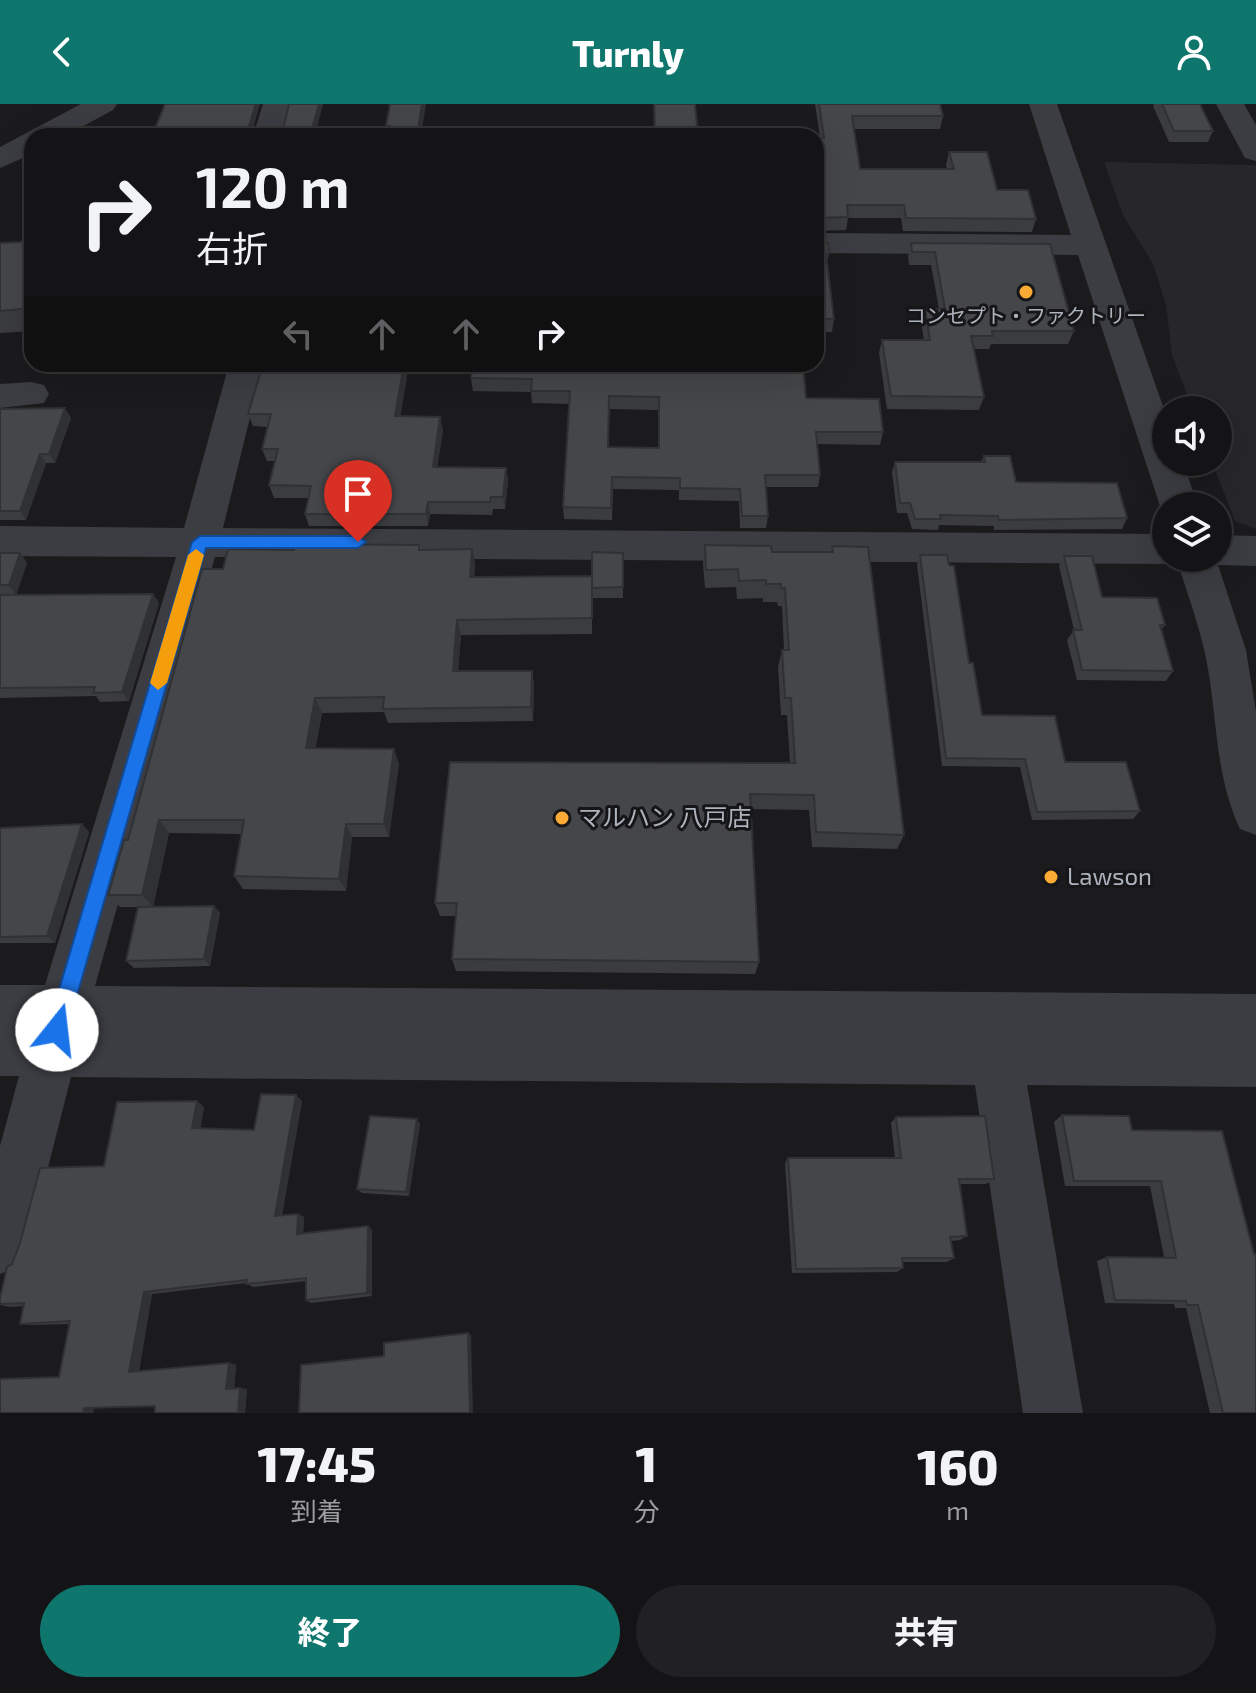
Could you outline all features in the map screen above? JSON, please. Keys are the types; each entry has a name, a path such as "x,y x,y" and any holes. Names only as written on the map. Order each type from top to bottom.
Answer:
{"street":[{"path":"58,128 103,104"},
{"path":"270,128 277,104"},
{"path":"1043,104 1174,492"},
{"path":"1230,104 1256,152"},
{"path":"0,159 24,146"},
{"path":"824,243 1092,245"},
{"path":"0,1246 57,1030 200,542 244,372"},
{"path":"0,541 1152,549"},
{"path":"1232,550 1256,551"},
{"path":"1200,572 1225,650 1244,774 1256,815"},
{"path":"1225,650 1256,710"},
{"path":"0,1009 57,1030 997,1060 1256,1062"},
{"path":"0,1051 57,1030 1256,1018"},
{"path":"997,1060 1053,1413"}],"shaded area":[{"path":"1104,162 1256,165 1256,529 1235,521 1232,492 1224,492 1217,476 1232,476 1232,396 1188,396 1172,355 1166,305 1153,264 1123,215"}],"building":[{"path":"165,104 256,104 248,128 155,128"},
{"path":"289,104 319,104 312,128 283,128"},
{"path":"390,104 422,104 418,128 386,126"},
{"path":"654,104 695,104 697,128 655,128"},
{"path":"819,104 940,104 943,116 852,116 860,169 954,169 949,152 987,152 997,190 1028,190 1036,219 906,218 904,205 847,205 848,217 824,218 823,128"},
{"path":"1162,104 1200,104 1213,131 1174,131"},
{"path":"24,239 24,309 0,311 0,243 21,242"},
{"path":"824,243 828,243 829,254 826,254 834,319 824,319"},
{"path":"911,243 1050,244 1074,331 992,331 993,336 971,336 984,397 891,396 882,340 930,340 925,309 945,309 935,252 912,252"},
{"path":"261,372 403,372 395,416 440,417 433,467 506,468 503,497 491,497 490,502 428,502 426,514 305,514 311,486 269,485 278,449 262,449 271,414 248,414"},
{"path":"472,372 804,372 806,398 879,399 883,432 816,432 820,475 765,475 768,516 742,516 740,489 680,488 680,478 612,477 611,508 563,507 570,391 531,391 532,379 471,378","holes":["609,396 659,397 659,448 608,447"]},
{"path":"65,408 49,454 40,454 20,511 0,511 0,409"},
{"path":"984,456 1010,456 1016,482 1117,483 1127,518 999,520 998,516 940,515 941,519 915,519 910,503 900,503 895,462 985,462"},
{"path":"295,544 419,545 419,550 472,549 470,577 592,576 592,618 457,620 453,671 532,671 531,707 383,709 384,697 315,698 306,748 394,749 384,824 346,824 339,879 234,876 244,820 159,820 142,895 108,895 124,840 128,840 202,569 223,569 228,549 294,550"},
{"path":"705,545 771,546 772,552 833,552 832,546 868,547 904,835 816,832 814,795 750,794 759,962 452,959 457,903 435,903 450,762 795,763 791,698 785,698 782,650 789,650 785,588 781,588 781,584 766,584 766,580 739,581 738,569 706,570"},
{"path":"592,552 623,553 623,587 592,588"},
{"path":"0,553 20,553 9,585 0,585"},
{"path":"920,555 947,555 949,565 954,566 969,663 973,663 982,715 1055,716 1065,762 1126,762 1140,811 1037,812 1025,759 946,758"},
{"path":"1064,556 1092,556 1102,597 1157,598 1165,625 1160,625 1173,671 1082,670 1073,630 1082,630"},
{"path":"153,594 122,692 93,693 95,687 0,688 0,595"},
{"path":"82,824 47,936 0,937 0,828"},
{"path":"214,906 204,959 126,961 138,907"},
{"path":"261,1094 296,1095 275,1216 298,1214 297,1234 368,1226 367,1293 306,1300 306,1278 246,1284 247,1280 144,1292 129,1372 229,1363 226,1389 240,1388 238,1413 155,1413 155,1406 84,1408 83,1413 0,1413 0,1379 59,1377 70,1321 20,1324 24,1303 0,1304 7,1267 12,1264 20,1243 40,1168 104,1166 117,1102 197,1101 192,1128 254,1130"},
{"path":"1062,1115 1129,1116 1132,1130 1222,1131 1256,1254 1256,1413 1223,1413 1198,1305 1187,1305 1186,1301 1115,1300 1107,1257 1176,1258 1161,1181 1074,1181"},
{"path":"370,1116 417,1119 406,1192 357,1189"},
{"path":"985,1116 994,1179 959,1179 967,1236 950,1237 954,1258 902,1258 903,1268 796,1269 788,1158 901,1158 896,1117"},
{"path":"468,1333 470,1413 299,1413 301,1365 384,1356 384,1343"}],"slow traffic":[{"path":"158,683 196,555"}],"place":[{"name":"コンセプト・ファクトリー","path":"1026,292"},
{"name":"マルハン 八戸店","path":"562,818"},
{"name":"Lawson","path":"1051,877"}],"route":[{"path":"57,1030 200,542 358,542"}]}
